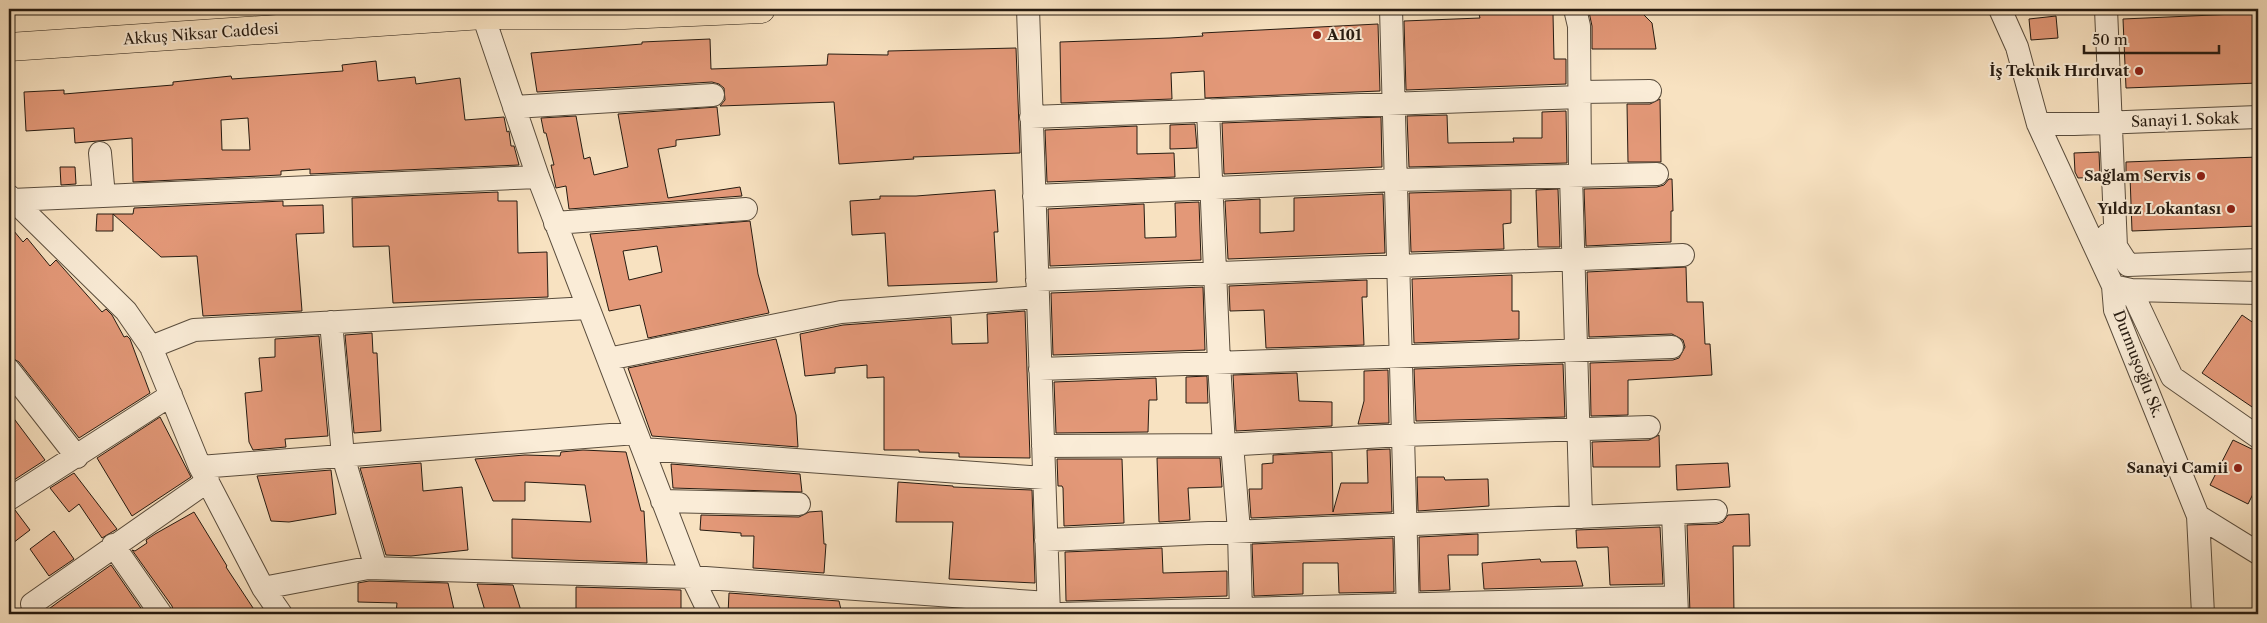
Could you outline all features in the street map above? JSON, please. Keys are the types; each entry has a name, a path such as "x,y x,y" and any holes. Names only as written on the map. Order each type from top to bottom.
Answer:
{"main road":[{"name":"Akkuş Niksar Caddesi","path":"483,15 514,9"},
{"name":"Akkuş Niksar Caddesi","path":"9,47 483,15 624,14 760,9"}],"street":[{"path":"1028,9 1046,540 1053,611"},
{"path":"1391,9 1408,610"},
{"path":"1575,9 1579,26 1580,94 1576,176 1575,259 1581,517"},
{"name":"Durmuşoğlu Sk.","path":"2000,9 2017,47 2038,124 2075,206 2122,288 2115,310 2198,516 2203,614"},
{"name":"Sanayi 1. Sokak","path":"2106,9 2116,247"},
{"path":"483,15 555,223 662,501 695,584 710,614"},
{"path":"1031,117 1650,91"},
{"path":"514,107 713,95"},
{"path":"1208,110 1219,363 1239,531 1242,612"},
{"name":"Sanayi 1. Sokak","path":"2038,124 2258,117"},
{"path":"100,152 104,196"},
{"path":"1034,196 1396,180 1657,174"},
{"path":"10,198 104,196 538,177"},
{"path":"10,198 126,311 151,346 204,474 263,588 280,614"},
{"path":"2075,206 2088,205 2128,266 2258,260"},
{"path":"555,223 746,209"},
{"path":"608,359 841,312 1037,288 1215,273 1683,255"},
{"path":"2122,288 2258,294"},
{"path":"2122,288 2172,378 2258,437"},
{"path":"151,346 194,330 588,308"},
{"path":"331,322 343,456 376,568"},
{"path":"1040,369 1672,347"},
{"path":"9,370 76,457"},
{"path":"9,499 171,395"},
{"path":"1043,446 1228,444 1403,435 1649,427"},
{"path":"32,604 113,545 204,474 343,456 640,441 1044,478"},
{"path":"662,501 799,504"},
{"path":"1046,540 1716,511"},
{"path":"263,588 376,568 695,584 1053,611 1242,612 1677,606 1673,513"},
{"path":"2198,516 2258,553"},
{"path":"113,545 162,614"},
{"path":"695,584 698,614"}],"building":[{"path":"1621,11 1642,13 1652,23 1656,49 1592,49 1592,26 1589,12"},
{"path":"2258,13 2258,83 2126,88 2123,19"},
{"path":"1479,14 1553,14 1554,59 1566,59 1566,84 1406,90 1404,21 1480,18"},
{"path":"2056,16 2058,38 2031,40 2029,19"},
{"path":"1378,24 1380,91 1205,98 1204,71 1171,73 1172,99 1061,103 1060,42 1170,38 1203,36 1202,33"},
{"path":"710,39 711,69 827,65 828,54 888,55 888,51 1016,48 1020,153 913,157 914,159 839,164 834,102 720,106 725,100 724,88 712,82 537,92 531,53 642,44 642,42"},
{"path":"376,61 378,81 415,77 416,84 460,78 465,120 504,117 507,132 509,131 511,146 514,146 519,165 310,174 310,169 281,171 281,175 133,182 132,138 75,143 74,128 26,131 24,92 64,90 64,94 173,85 173,82 231,76 232,79 343,71 342,65","holes":["248,118 250,150 222,150 221,120"]},
{"path":"1660,99 1661,162 1628,162 1627,104 1650,104"},
{"path":"717,107 720,135 676,140 676,146 658,149 668,198 740,187 742,196 569,209 566,186 556,188 551,165 554,165 541,118 576,116 584,159 590,157 594,175 628,167 618,114"},
{"path":"1566,111 1567,163 1409,167 1407,116 1447,115 1448,143 1514,142 1513,138 1542,138 1542,112"},
{"path":"1381,117 1382,167 1224,174 1222,123"},
{"path":"1195,124 1197,148 1170,149 1170,125"},
{"path":"1137,126 1137,154 1174,153 1175,177 1047,182 1045,130"},
{"path":"2099,152 2100,177 2078,178 2075,172 2074,153"},
{"path":"2258,157 2258,226 2132,231 2130,176 2126,177 2126,162"},
{"path":"60,167 75,167 76,184 61,185"},
{"path":"1669,179 1672,179 1673,211 1671,211 1671,242 1586,246 1584,189 1657,187 1664,185"},
{"path":"1558,189 1560,247 1538,247 1536,190"},
{"path":"995,190 998,232 994,232 997,282 888,286 885,233 852,235 850,201 880,199 880,196 916,196"},
{"path":"1511,190 1511,223 1503,224 1504,249 1411,252 1409,193"},
{"path":"498,192 498,201 517,201 518,253 547,252 548,297 393,303 389,246 353,247 352,198"},
{"path":"1383,194 1385,253 1228,259 1225,201 1260,199 1260,233 1294,231 1294,198"},
{"path":"283,201 283,206 323,205 324,233 296,234 302,311 203,316 197,256 161,257 113,214 133,214 134,208"},
{"path":"1199,202 1201,260 1050,266 1048,209 1144,204 1145,238 1176,237 1175,203"},
{"path":"97,214 113,214 113,231 96,231"},
{"path":"750,221 758,274 769,313 648,338 640,305 609,311 590,234","holes":["657,246 662,272 629,280 623,251"]},
{"path":"9,225 23,242 27,238 50,266 56,260 102,312 106,309 112,315 124,337 127,336 130,339 150,393 79,438 19,362 9,356"},
{"path":"1686,267 1687,302 1703,302 1705,344 1710,344 1712,375 1628,380 1628,415 1591,416 1590,363 1673,360 1679,358 1685,347 1683,340 1672,334 1589,337 1587,272"},
{"path":"1512,275 1512,311 1519,311 1519,339 1414,343 1412,279"},
{"path":"1367,280 1367,297 1362,297 1364,345 1266,348 1264,310 1230,311 1229,286"},
{"path":"1203,287 1205,350 1053,355 1051,293"},
{"path":"1025,311 1030,458 959,457 959,453 884,450 884,377 867,378 867,365 835,368 835,373 805,376 800,334 843,325 951,317 952,344 988,343 987,314"},
{"path":"2242,315 2258,326 2258,411 2202,373"},
{"path":"372,333 373,353 377,353 381,431 354,433 345,335"},
{"path":"319,336 328,436 285,439 286,447 253,450 249,442 245,393 262,391 259,358 275,357 275,339"},
{"path":"776,339 796,415 798,447 652,436 628,368"},
{"path":"1563,364 1565,417 1416,421 1414,369"},
{"path":"1388,370 1389,423 1358,424 1364,401 1364,371"},
{"path":"1297,373 1299,401 1332,402 1332,426 1236,431 1233,375"},
{"path":"1207,376 1208,403 1186,403 1186,377"},
{"path":"1156,378 1157,400 1149,400 1148,432 1056,433 1054,382"},
{"path":"9,412 45,460 14,480 9,474"},
{"path":"160,417 191,477 132,516 97,458"},
{"path":"1659,435 1660,467 1593,467 1592,442 1649,440"},
{"name":"Sanayi Camii","path":"2233,440 2258,452 2258,484 2248,504 2210,485"},
{"path":"1390,449 1392,512 1251,518 1249,489 1262,489 1262,464 1273,463 1273,455 1332,452 1333,512 1341,483 1368,483 1367,450"},
{"path":"583,450 626,452 641,511 644,511 647,563 512,558 512,519 591,522 585,485 525,482 525,501 493,501 475,459 525,455 560,456 561,452"},
{"path":"1157,458 1220,458 1222,487 1188,488 1190,520 1159,522"},
{"path":"1057,459 1122,459 1124,523 1064,526 1063,488 1058,486"},
{"path":"421,463 423,491 462,487 468,550 411,556 386,555 360,468"},
{"path":"1728,463 1730,487 1677,490 1676,465"},
{"path":"671,464 800,474 802,492 673,488"},
{"path":"331,470 336,514 289,522 271,521 257,476"},
{"path":"74,473 117,529 102,538 79,504 69,512 50,488"},
{"path":"1417,477 1444,477 1445,480 1488,479 1489,506 1418,511"},
{"path":"898,482 953,487 1032,490 1035,583 949,579 953,522 896,522"},
{"path":"15,510 30,530 9,546 9,512"},
{"path":"822,511 824,544 826,544 824,573 753,568 754,536 741,536 741,533 700,530 701,515 799,517 809,512"},
{"path":"194,512 226,567 257,614 174,614 172,606 132,550 135,551 147,543 146,540 155,534"},
{"path":"1749,514 1750,546 1733,546 1734,614 1690,614 1687,525 1717,524 1723,522 1728,515"},
{"path":"1660,527 1663,584 1610,585 1608,547 1577,548 1576,530"},
{"path":"54,531 74,559 49,576 30,549"},
{"path":"1478,534 1478,555 1448,555 1450,590 1420,591 1419,537"},
{"path":"1393,538 1394,592 1339,593 1338,563 1303,563 1303,594 1254,596 1252,544"},
{"path":"1162,548 1163,573 1227,571 1227,596 1066,601 1065,552"},
{"path":"1540,559 1541,562 1576,561 1583,586 1484,589 1482,563"},
{"path":"111,565 145,614 42,614 61,600"},
{"path":"369,581 448,583 455,614 396,614 397,603 358,602 358,583"},
{"path":"477,584 513,585 522,614 486,614"},
{"path":"576,587 681,590 681,614 576,614"},
{"path":"729,593 839,601 842,614 728,614"}],"place":[{"name":"A101","path":"1317,35"},
{"name":"İş Teknik Hırdıvat","path":"2139,71"},
{"name":"Sağlam Servis","path":"2201,176"},
{"name":"Yıldız Lokantası","path":"2231,209"},
{"name":"Sanayi Camii","path":"2238,468"}]}
